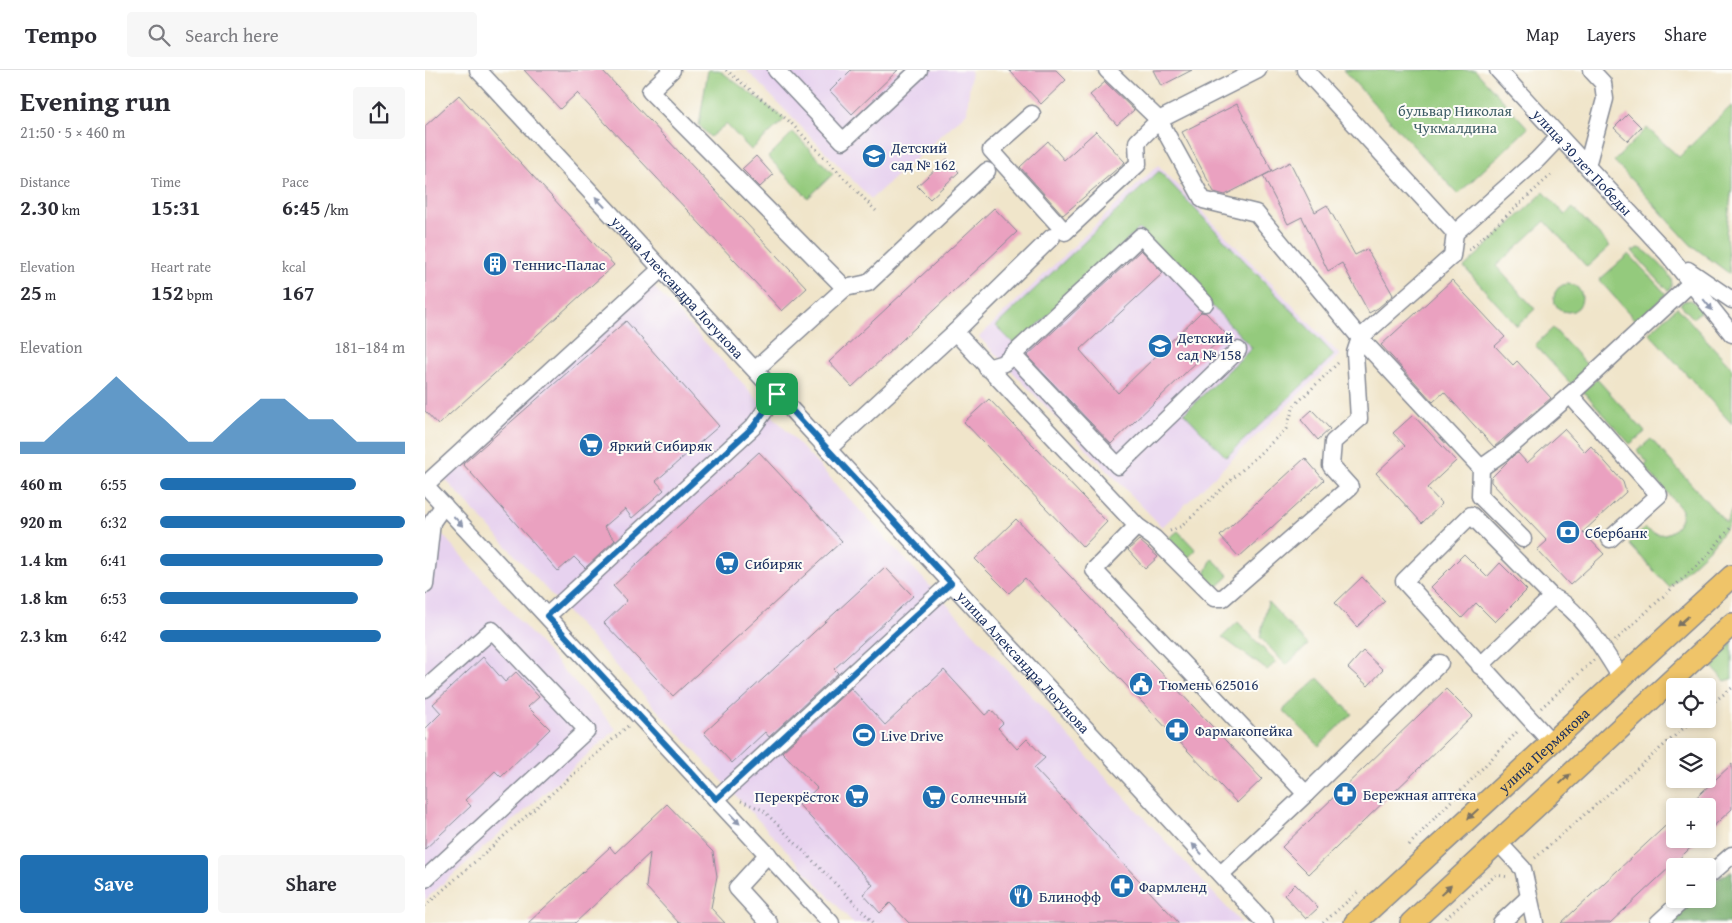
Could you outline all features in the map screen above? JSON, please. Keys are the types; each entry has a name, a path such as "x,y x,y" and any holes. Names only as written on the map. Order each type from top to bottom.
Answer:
{"main road":[{"name":"улица Пермякова","path":"1355,923 1732,576"},
{"path":"1411,923 1732,624"}],"street":[{"name":"улица Александра Логунова","path":"478,70 756,369 1265,923"},
{"path":"672,70 649,91 845,288"},
{"path":"776,70 843,141 919,70"},
{"path":"1107,70 1159,120 1203,200 1256,213 1361,338 1481,468 1480,496 1523,539"},
{"path":"1032,114 991,150 1065,232 1138,164 1137,142 1159,120 1257,70"},
{"path":"1305,70 1455,233"},
{"name":"улица 30 лет Победы","path":"1498,70 1667,253"},
{"path":"1587,166 1605,99 1603,83 1591,70"},
{"path":"955,332 1137,526 1154,538 1214,598 1223,598 1350,487 1331,466 1333,442 1359,419 1355,353 1361,338 1452,256 1455,233 1537,160 1559,137"},
{"path":"756,369 845,288 868,283 987,171"},
{"path":"987,368 1004,363 1141,236 1205,303"},
{"path":"828,449 955,332 1052,238"},
{"path":"1667,253 1732,334"},
{"path":"1667,253 1732,300"},
{"path":"661,269 425,485 640,716 719,796 768,854 831,923"},
{"path":"1481,468 1508,448 1570,395 1691,283"},
{"path":"1013,355 1118,466 1238,350"},
{"path":"547,616 753,427 777,394"},
{"path":"1570,395 1659,495 1610,539"},
{"path":"425,585 428,525 443,505"},
{"path":"1551,742 1404,581 1471,515 1551,598 1561,600 1605,650 1621,678"},
{"path":"1137,526 1094,570 1306,794"},
{"path":"1710,596 1732,566"},
{"path":"719,796 951,583"},
{"path":"1480,666 1551,598"},
{"path":"425,689 492,630 587,730 425,879"},
{"path":"1221,874 1440,663"},
{"path":"1498,842 1523,869 1535,923"},
{"path":"768,854 737,888 769,923"},
{"path":"1716,870 1732,855"},
{"path":"1501,923 1529,897"},
{"path":"1658,923 1674,908"}],"path":[{"path":"726,70 790,122 877,212"},
{"path":"1410,844 1530,719 1707,556 1732,526"},
{"path":"1716,700 1732,688"},
{"path":"425,906 640,716"},
{"path":"1445,920 1496,875 1513,878 1684,728"},
{"path":"719,796 763,810 874,923"},
{"path":"1323,923 1358,892"}],"shaded area":[{"name":"Детский сад № 162","path":"746,70 971,70 967,112 871,199"},
{"name":"Детский сад № 158","path":"1158,165 1340,355 1162,527 979,337"},
{"path":"652,285 1241,923 853,923 443,477"},
{"path":"425,515 616,729 425,900"}],"green space":[{"path":"708,70 719,70 785,119 751,150 726,124 710,137 699,125"},
{"name":"бульвар Николая Чукмалдина","path":"1343,70 1475,70 1528,128 1458,194"},
{"path":"1732,105 1732,188 1726,234 1730,274 1691,245 1614,161 1647,128 1679,157"},
{"path":"793,132 833,174 808,198 768,157"},
{"path":"1159,171 1334,355 1226,457 1184,413 1252,348 1139,229 1016,346 996,326"},
{"path":"1544,192 1565,215 1573,208 1610,246 1587,267 1545,221 1496,266 1535,309 1517,326 1464,267"},
{"path":"1639,248 1652,256 1669,276 1672,284 1668,291 1632,251"},
{"path":"1629,254 1666,294 1637,322 1599,280"},
{"path":"1568,284 1578,288 1582,298 1578,308 1568,312 1558,308 1554,298 1558,288"},
{"path":"1691,300 1702,310 1693,318 1680,304"},
{"path":"1677,307 1732,368 1732,424 1649,333"},
{"path":"1553,328 1590,368 1571,384 1535,345"},
{"path":"1597,379 1645,432 1630,444 1583,391"},
{"path":"1651,439 1726,523 1732,509 1732,521 1711,547 1669,587 1629,544 1645,528 1658,534 1670,532 1679,524 1681,517 1682,510 1644,466 1648,463 1637,451"},
{"path":"1178,531 1196,550 1187,559 1168,539"},
{"path":"1212,558 1229,576 1216,588 1204,577"},
{"path":"1268,602 1308,645 1286,665 1260,637"},
{"path":"1238,622 1276,662 1267,670 1222,637"},
{"path":"1732,641 1732,679 1725,681 1713,668"},
{"path":"1318,678 1352,714 1319,746 1283,710"},
{"path":"1732,871 1732,923 1666,923 1682,908 1716,908 1716,880"}],"building":[{"path":"524,70 602,70 807,288 782,311 577,93 560,109"},
{"path":"851,70 898,70 852,114 830,91"},
{"path":"1009,70 1056,70 1066,80 1041,104"},
{"path":"1153,70 1192,70 1161,86"},
{"path":"1105,82 1134,110 1117,125 1090,95"},
{"name":"Теннис-Палас","path":"459,95 614,265 438,425 425,411 425,126"},
{"path":"1237,104 1272,171 1225,195 1214,192 1182,132"},
{"path":"1628,114 1641,127 1628,141 1614,128"},
{"path":"1096,131 1125,162 1063,215 1020,167 1048,141 1064,160"},
{"path":"756,156 773,175 760,187 742,169"},
{"path":"947,159 959,172 930,199 917,186"},
{"path":"1290,162 1315,212 1327,205 1355,255 1367,249 1393,295 1378,308 1369,313 1342,263 1328,271 1302,217 1288,224 1263,176"},
{"path":"994,208 1017,232 852,387 829,362"},
{"path":"1141,250 1163,273 1080,350 1118,393 1201,312 1206,313 1226,334 1111,444 1027,356"},
{"path":"1452,280 1505,337 1495,346 1513,365 1517,361 1551,398 1494,447 1444,392 1433,402 1381,345"},
{"name":"Яркий Сибиряк","path":"626,321 719,426 656,481 664,490 632,518 625,509 604,527 615,540 585,568 574,557 558,571 463,464"},
{"path":"989,399 1107,522 1083,547 964,422"},
{"path":"1312,410 1330,429 1318,440 1301,420"},
{"path":"1413,415 1456,461 1427,488 1442,504 1422,523 1376,473 1405,446 1393,433"},
{"path":"1564,429 1585,452 1591,446 1623,482 1626,492 1583,532 1604,554 1570,585 1537,550 1547,541 1491,482 1491,478 1514,455 1518,453 1527,463"},
{"name":"Сибиряк","path":"759,452 842,541 673,696 604,623 627,601 613,586"},
{"path":"1305,458 1324,480 1239,557 1220,536"},
{"path":"1016,519 1262,779 1237,803 1025,578 1009,593 975,559"},
{"path":"1139,540 1158,557 1145,569 1128,550"},
{"path":"1464,554 1487,577 1500,563 1527,590 1495,622 1476,603 1462,618 1431,587"},
{"path":"885,567 913,596 834,669 838,673 769,737 765,732 732,763 704,733"},
{"path":"1362,577 1385,601 1357,627 1335,603"},
{"path":"1363,651 1383,670 1368,686 1348,668"},
{"path":"483,657 505,682 516,672 539,697 528,707 550,729 501,777 495,771 465,800 471,806 425,849 425,729 441,713 433,704"},
{"name":"Солнечный","path":"944,670 985,715 991,710 1003,723 998,728 1017,749 1027,739 1045,758 1034,768 1179,923 909,923 890,903 880,913 863,894 873,885 799,805 817,788 782,752 851,688 885,725"},
{"path":"1446,689 1473,716 1309,874 1282,847"},
{"path":"1732,764 1732,809 1716,824 1716,798 1696,798 1706,788 1716,788 1716,779"},
{"path":"667,804 713,852 717,876 711,908 725,923 679,923 646,887 650,853 575,923 528,923 610,847 615,853"},
{"path":"1666,825 1666,848 1690,848 1680,858 1666,858 1666,871 1610,923 1561,923"},
{"path":"1295,884 1318,908 1306,919 1284,895"}],"place":[{"name":"Детский сад № 162","path":"874,156"},
{"name":"Теннис-Палас","path":"495,264"},
{"name":"Детский сад № 158","path":"1160,346"},
{"name":"Яркий Сибиряк","path":"591,445"},
{"name":"Сбербанк","path":"1568,532"},
{"name":"Сибиряк","path":"727,563"},
{"name":"Тюмень 625016","path":"1141,684"},
{"name":"Фармакопейка","path":"1177,730"},
{"name":"Live Drive","path":"864,735"},
{"name":"Бережная аптека","path":"1345,794"},
{"name":"Перекрёсток","path":"857,796"},
{"name":"Солнечный","path":"934,797"},
{"name":"Фармленд","path":"1122,886"},
{"name":"Блинофф","path":"1021,896"}],"route":[{"path":"777,394 951,583 716,799 547,616 753,427 777,394"}]}
